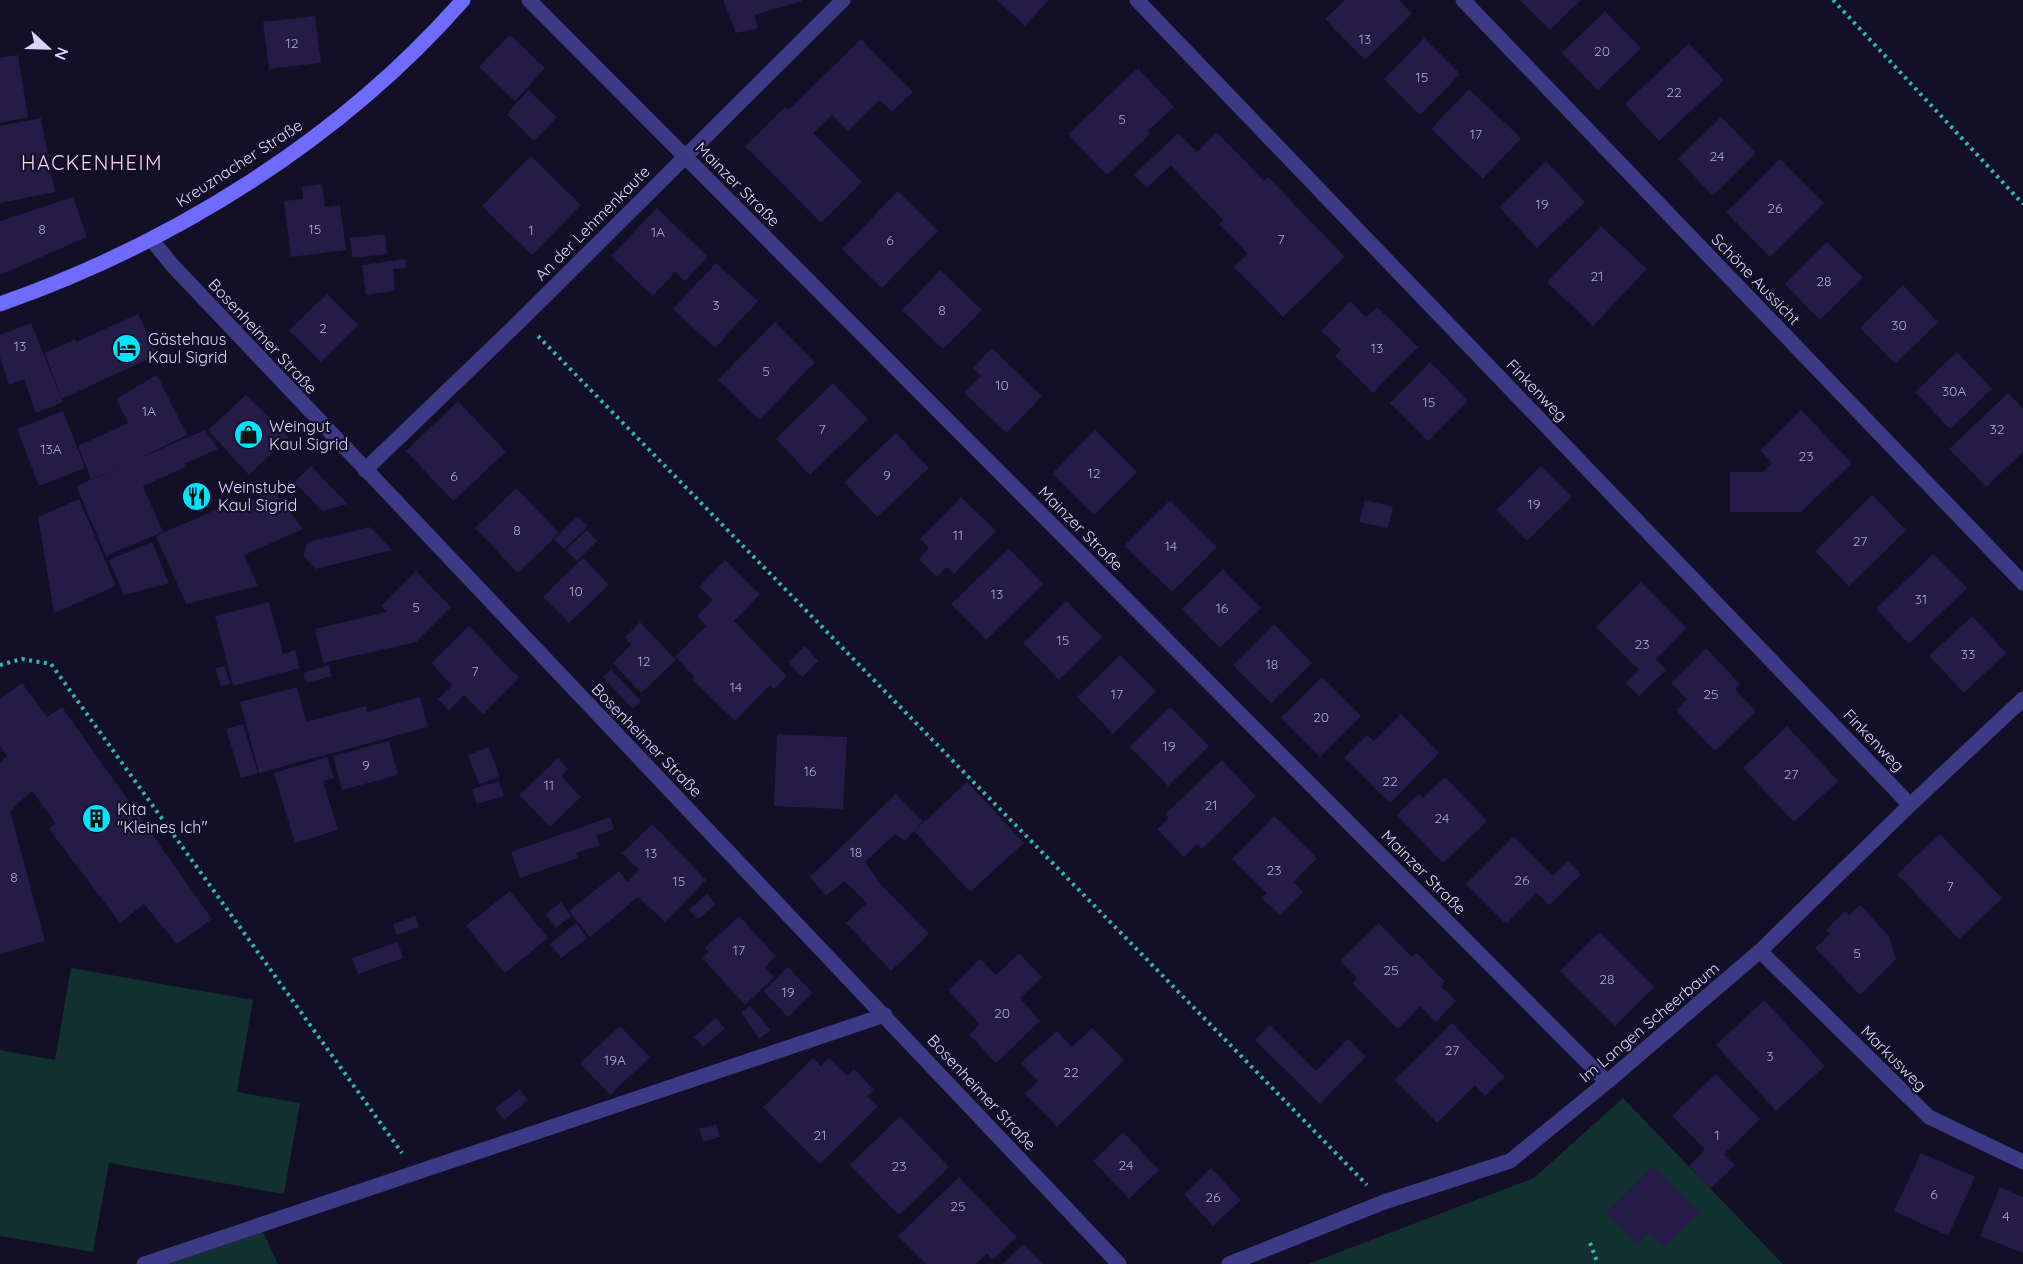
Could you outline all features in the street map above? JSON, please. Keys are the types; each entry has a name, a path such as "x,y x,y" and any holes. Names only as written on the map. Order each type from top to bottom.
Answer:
{"main road":[{"name":"Kreuznacher Straße","path":"0,304 84,271 151,239 231,193 325,128 414,51 463,0"}],"street":[{"name":"Mainzer Straße","path":"529,0 1607,1082"},
{"name":"An der Lehmenkaute","path":"365,470 522,319 843,0"},
{"name":"Finkenweg","path":"1137,0 1910,805"},
{"name":"Schöne Aussicht","path":"1463,0 2023,583"},
{"name":"Bosenheimer Straße","path":"151,239 173,266 365,470 1119,1264"},
{"name":"Im Langen Scheerbaum","path":"1229,1264 1384,1202 1510,1161 1607,1082 1760,951 2023,699"},
{"name":"Markusweg","path":"1760,951 1929,1117 2023,1162"},
{"path":"144,1264 885,1015"}],"path":[{"path":"1833,0 2023,204"},
{"path":"522,319 1384,1202"},
{"path":"0,665 22,659 51,664 416,1173"},
{"path":"1590,1243 1598,1264"}],"green space":[{"path":"71,968 253,1000 237,1092 300,1103 284,1194 109,1163 93,1252 0,1236 0,1050 55,1060"},
{"path":"1623,1098 1783,1264 1308,1264 1534,1178"},
{"path":"260,1226 278,1264 144,1264"}],"building":[{"path":"723,0 802,1 754,15 758,28 736,33"},
{"path":"997,0 1049,0 1025,26"},
{"path":"1345,0 1399,0 1412,14 1365,60 1325,19"},
{"path":"1520,0 1581,0 1550,30"},
{"path":"1605,11 1641,48 1598,90 1562,53"},
{"path":"315,16 321,63 269,69 263,22"},
{"path":"510,35 545,68 515,101 479,67"},
{"path":"1424,38 1460,74 1420,115 1384,79"},
{"path":"861,39 913,92 892,112 879,100 848,131 832,115 813,133 862,182 821,223 745,146 785,107 788,110"},
{"path":"1689,43 1724,80 1659,141 1625,104"},
{"path":"18,55 28,117 0,123 0,58"},
{"path":"1138,68 1174,107 1148,131 1150,134 1107,175 1068,134"},
{"path":"1469,89 1521,138 1483,179 1431,129"},
{"path":"528,90 557,117 534,141 507,114"},
{"path":"1721,117 1756,153 1713,196 1678,159"},
{"path":"41,118 55,192 0,203 0,126"},
{"path":"1217,132 1264,181 1268,177 1345,257 1283,317 1234,267 1248,254 1219,224 1223,220 1171,165 1147,188 1134,175 1178,133 1197,152"},
{"path":"531,156 581,205 532,255 482,206"},
{"path":"1780,159 1824,203 1770,257 1726,212"},
{"path":"1546,161 1585,202 1537,248 1499,207"},
{"path":"322,184 325,207 340,205 346,250 291,257 284,201 303,199 302,187"},
{"path":"898,191 938,231 882,288 842,249"},
{"path":"73,197 87,237 0,275 0,221"},
{"path":"657,208 708,257 685,281 675,272 653,296 611,256"},
{"path":"1601,226 1647,269 1593,326 1547,282"},
{"path":"385,234 387,254 352,258 350,238"},
{"path":"1827,242 1863,278 1820,320 1785,284"},
{"path":"405,259 406,268 393,269 395,291 366,295 362,265"},
{"path":"716,263 758,301 715,348 673,309"},
{"path":"940,270 982,310 943,349 902,310"},
{"path":"1903,285 1938,322 1895,364 1860,328"},
{"path":"327,294 358,325 321,362 289,330"},
{"path":"1350,301 1366,317 1377,307 1418,347 1373,393 1335,356 1341,350 1321,331"},
{"path":"138,314 157,355 62,399 45,353 75,339 76,342"},
{"path":"775,322 815,362 759,420 718,380"},
{"path":"31,323 63,402 36,413 24,379 9,385 0,357 0,335"},
{"path":"992,348 1042,396 1007,433 964,393 981,376 973,368"},
{"path":"1957,352 1992,389 1950,429 1915,392"},
{"path":"1430,362 1468,401 1428,441 1390,403"},
{"path":"157,375 187,435 140,458 205,430 218,449 184,464 186,467 143,486 163,532 106,556 76,486 125,465 91,479 78,446 128,423 116,399"},
{"path":"833,383 868,419 810,475 776,439"},
{"path":"2008,393 2023,409 2023,452 1986,487 1949,449"},
{"path":"246,395 289,437 249,475 208,430"},
{"path":"458,401 506,452 453,501 406,451"},
{"path":"1801,410 1852,463 1801,512 1730,512 1730,472 1763,472 1772,463 1760,450"},
{"path":"63,411 85,468 39,486 17,429"},
{"path":"1095,430 1137,472 1094,515 1052,474"},
{"path":"896,433 929,468 877,517 844,482"},
{"path":"311,466 348,504 322,511 294,482"},
{"path":"1541,466 1572,497 1527,541 1496,510"},
{"path":"516,488 559,533 518,573 475,528"},
{"path":"273,491 303,529 244,555 258,586 186,604 156,536 236,501 239,506"},
{"path":"1872,495 1906,530 1849,586 1815,551"},
{"path":"961,497 996,531 954,574 947,567 937,577 919,559 929,548 920,539"},
{"path":"79,499 116,586 54,613 38,517"},
{"path":"1170,500 1217,547 1172,592 1124,546"},
{"path":"1365,500 1393,507 1388,528 1359,522"},
{"path":"578,516 588,526 564,549 554,539"},
{"path":"370,527 392,550 315,569 303,555 308,542"},
{"path":"587,530 597,541 577,561 566,550"},
{"path":"152,542 169,583 124,595 109,560"},
{"path":"1009,549 1043,584 986,640 951,604"},
{"path":"1933,554 1967,588 1909,644 1876,609"},
{"path":"583,558 609,585 569,623 543,597"},
{"path":"725,560 760,594 734,621 787,676 774,689 770,685 735,721 693,680 695,678 675,656 707,626 697,616 713,600 699,587"},
{"path":"1223,569 1261,608 1220,648 1182,609"},
{"path":"416,571 451,607 416,642 323,663 315,629 387,612 381,606"},
{"path":"1641,582 1686,628 1656,659 1666,670 1639,696 1626,683 1639,670 1596,627"},
{"path":"1066,601 1102,637 1059,680 1023,643"},
{"path":"269,602 283,654 295,650 300,668 233,686 215,616"},
{"path":"1972,616 2006,653 1964,693 1929,656"},
{"path":"640,622 676,660 641,693 613,663 631,645 625,637"},
{"path":"1274,624 1312,663 1271,703 1233,665"},
{"path":"469,626 519,678 483,714 464,695 449,711 438,699 452,686 431,663"},
{"path":"805,646 818,661 802,677 788,662"},
{"path":"1706,648 1740,684 1735,689 1756,711 1715,751 1676,710 1687,699 1671,683"},
{"path":"1120,655 1156,691 1113,734 1077,697"},
{"path":"329,665 332,676 306,683 303,673"},
{"path":"225,666 230,684 221,686 215,668"},
{"path":"611,669 641,701 633,709 603,677"},
{"path":"1322,677 1361,716 1320,757 1281,718"},
{"name":"Kita \"Kleines Ich\"","path":"22,683 47,717 62,707 212,919 177,944 144,904 120,923 49,829 55,823 32,791 10,811 45,941 0,954 0,762 7,756 0,746 0,699"},
{"path":"297,687 306,722 366,706 367,712 420,697 428,727 259,773 240,702"},
{"path":"1170,707 1209,746 1168,786 1130,747"},
{"path":"1401,714 1439,753 1390,803 1344,758 1367,735 1374,741"},
{"path":"243,724 258,773 241,778 226,729"},
{"path":"1787,726 1838,781 1794,822 1743,768"},
{"path":"777,734 847,737 843,809 774,806"},
{"path":"389,741 398,775 342,790 333,756"},
{"path":"489,747 500,777 479,784 468,755"},
{"path":"327,757 334,778 323,781 338,830 295,843 274,773"},
{"path":"558,758 568,769 561,776 581,797 550,827 519,795"},
{"path":"1222,760 1256,796 1202,849 1197,844 1184,857 1157,829 1169,818 1166,814"},
{"path":"1445,777 1487,821 1443,863 1397,815 1419,794 1423,798"},
{"path":"499,781 504,796 477,804 472,789"},
{"path":"967,782 1024,843 970,892 914,831"},
{"path":"896,794 923,821 905,841 895,834 865,862 883,887 929,934 891,971 846,923 867,903 844,881 826,896 810,877"},
{"path":"1274,816 1317,858 1293,882 1303,892 1280,915 1262,898 1267,893 1232,859"},
{"path":"610,817 614,829 596,836 600,845 576,853 578,858 520,878 511,852"},
{"path":"652,824 706,880 665,922 638,897 590,937 569,911 619,871 627,882 639,870 622,853"},
{"path":"1940,834 2002,898 1959,939 1897,874"},
{"path":"1514,836 1553,876 1568,861 1581,874 1549,905 1537,893 1506,924 1466,884"},
{"path":"510,891 548,938 505,973 466,926"},
{"path":"707,894 716,904 698,919 689,910"},
{"path":"561,902 571,916 556,928 546,914"},
{"path":"1860,905 1889,936 1896,959 1860,995 1815,948 1830,934 1826,930 1845,911 1849,916"},
{"path":"415,916 419,927 397,935 393,924"},
{"path":"739,916 776,956 765,967 774,977 745,1005 702,958 709,952 705,948"},
{"path":"576,923 587,938 561,958 550,944"},
{"path":"1379,923 1412,957 1417,953 1445,982 1441,986 1456,1001 1436,1022 1420,1006 1398,1029 1352,983 1357,978 1340,961"},
{"path":"1599,932 1654,987 1615,1026 1560,971"},
{"path":"398,942 403,958 358,974 352,958"},
{"path":"1019,953 1042,977 1020,998 1040,1021 996,1063 969,1034 980,1024 948,990 980,959 996,975"},
{"path":"788,967 813,993 788,1017 763,991"},
{"path":"1764,1000 1825,1066 1776,1111 1716,1045"},
{"path":"750,1006 771,1030 759,1039 741,1012"},
{"path":"716,1018 725,1029 703,1047 694,1037"},
{"path":"1452,1023 1505,1077 1485,1096 1475,1085 1437,1123 1394,1080"},
{"path":"1270,1025 1316,1071 1348,1039 1366,1056 1320,1104 1255,1040"},
{"path":"620,1026 650,1057 610,1095 580,1063"},
{"path":"1092,1028 1124,1060 1057,1127 1025,1094 1038,1081 1021,1063 1057,1031 1072,1047"},
{"path":"813,1058 821,1066 829,1058 847,1076 854,1069 874,1090 867,1096 878,1106 820,1164 763,1107"},
{"path":"1716,1074 1760,1119 1724,1154 1735,1165 1710,1189 1689,1166 1705,1150 1672,1116"},
{"path":"519,1089 528,1100 504,1120 495,1109"},
{"path":"900,1116 949,1167 899,1215 850,1165"},
{"path":"716,1124 720,1137 703,1142 699,1129"},
{"path":"1123,1132 1159,1170 1129,1199 1093,1161"},
{"path":"1921,1153 1975,1177 1948,1236 1894,1211"},
{"path":"1653,1166 1700,1213 1664,1248 1649,1233 1637,1244 1606,1213"},
{"path":"1211,1168 1241,1200 1213,1226 1184,1194"},
{"path":"959,1177 1017,1237 993,1260 987,1254 976,1264 926,1264 898,1236"},
{"path":"2000,1187 2023,1197 2023,1253 1980,1236"},
{"path":"1023,1244 1043,1264 1002,1264"}],"place":[{"name":"Gästehaus Kaul Sigrid","path":"127,348"},
{"name":"Weingut Kaul Sigrid","path":"248,435"},
{"name":"Weinstube Kaul Sigrid","path":"197,496"},
{"name":"Kita \"Kleines Ich\"","path":"96,818"}],"district":[{"name":"HACKENHEIM","path":"92,163"}]}
